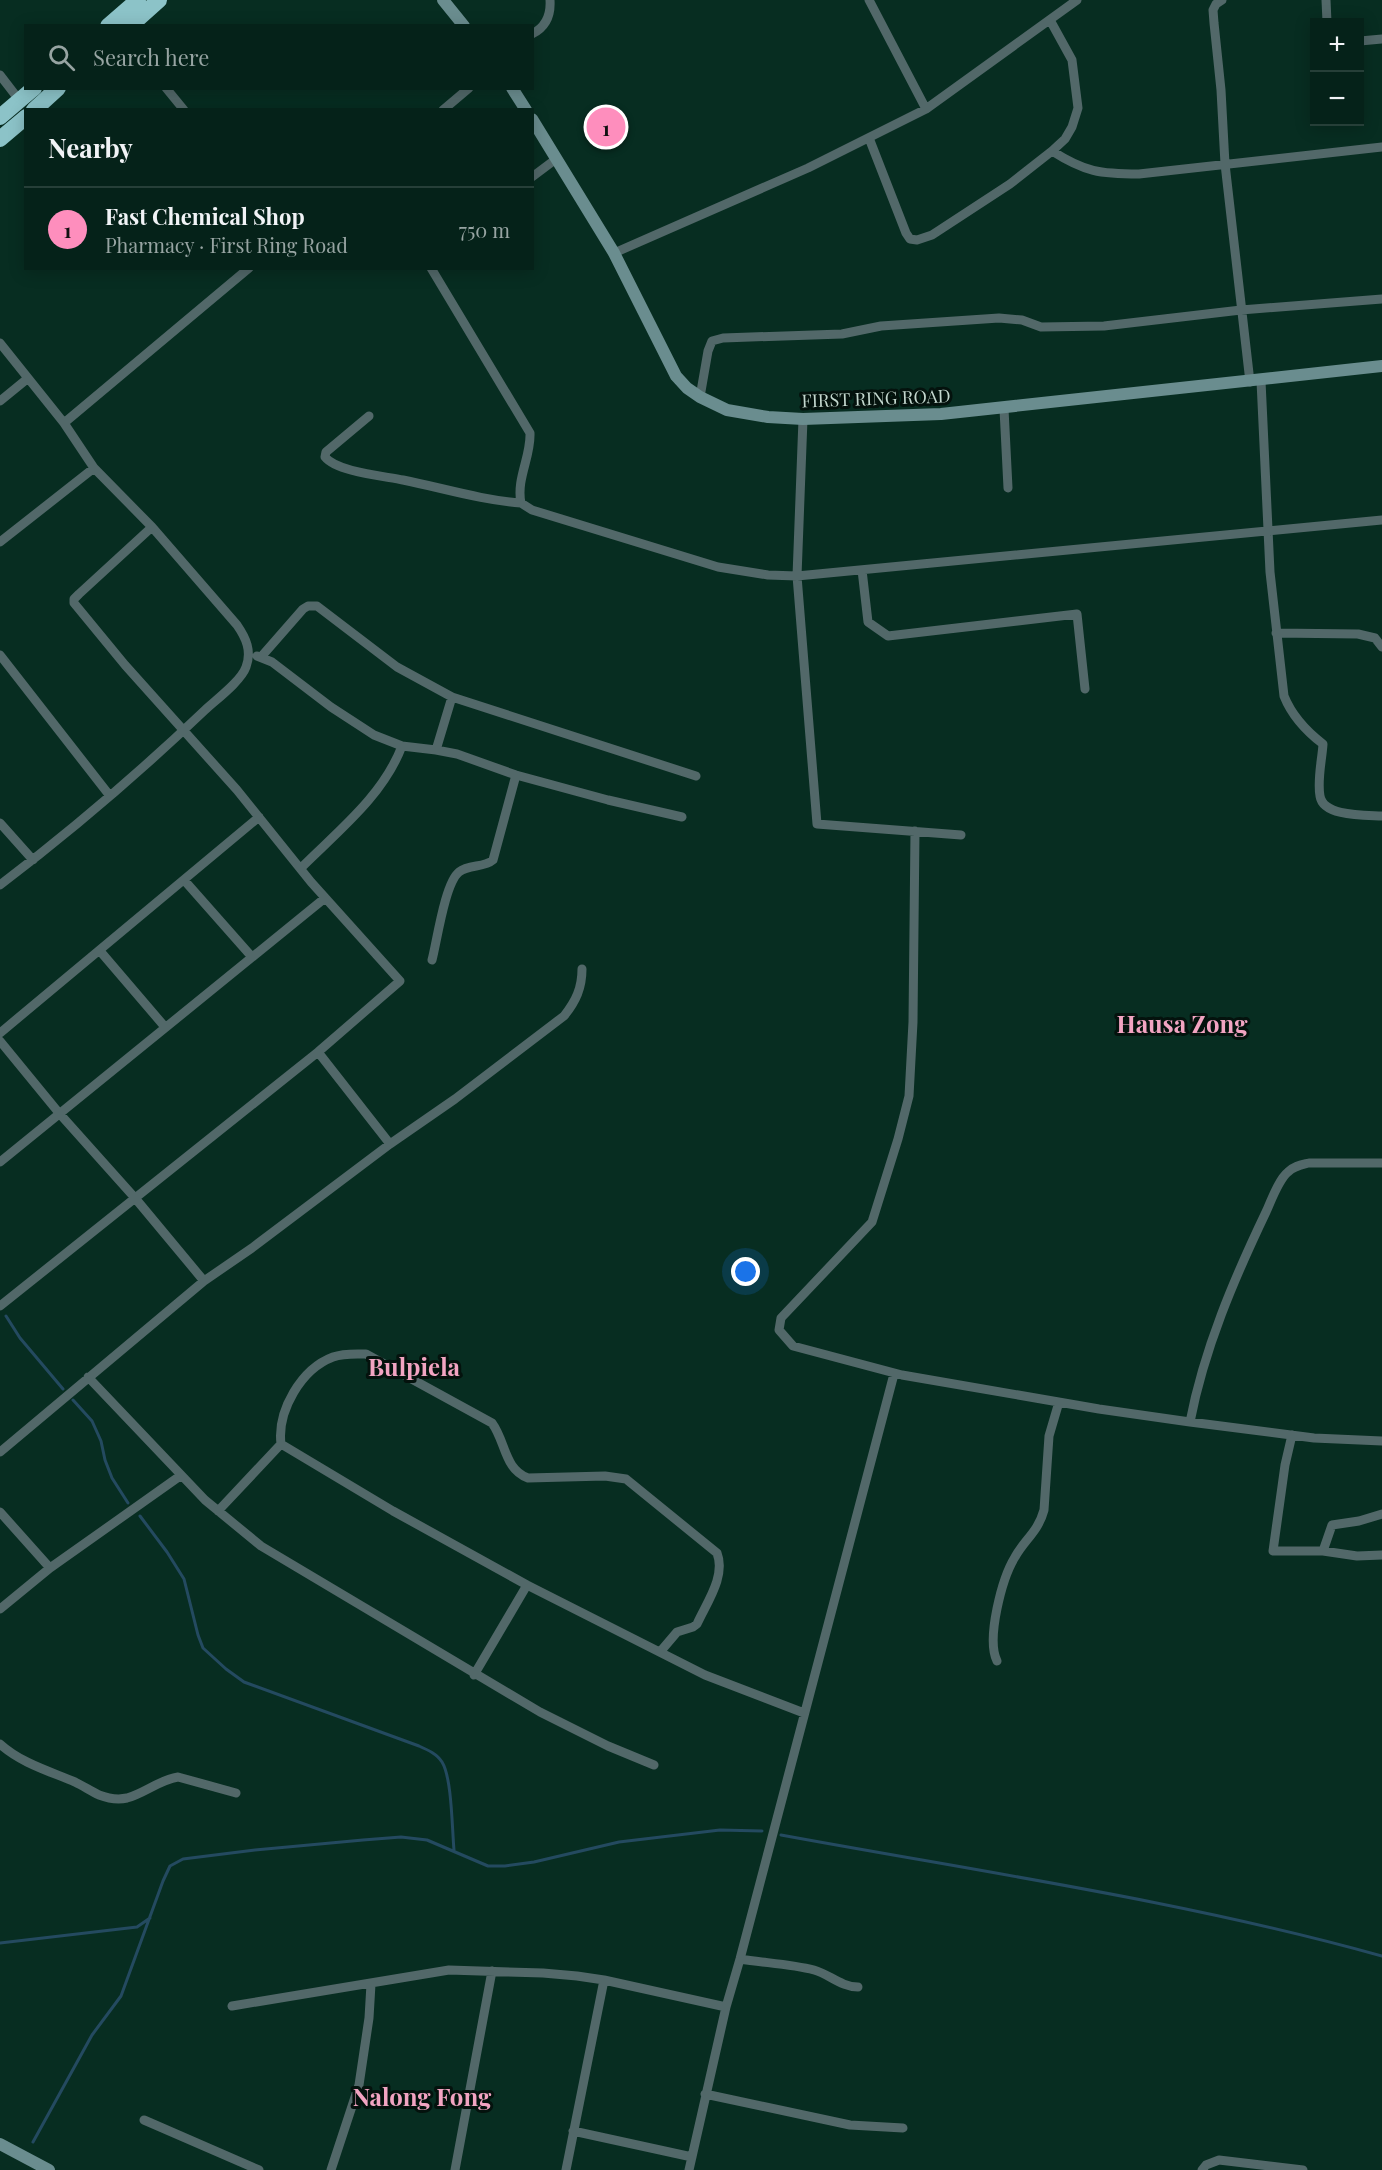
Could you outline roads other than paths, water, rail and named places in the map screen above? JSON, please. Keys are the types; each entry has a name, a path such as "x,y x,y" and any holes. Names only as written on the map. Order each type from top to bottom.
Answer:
{"highway":[{"path":"110,24 138,0"},
{"path":"132,24 159,0"},
{"path":"26,108 33,90"},
{"path":"28,108 55,90"},
{"path":"0,117 24,110"},
{"path":"0,139 24,111"}],"street":[{"path":"443,0 462,24"},
{"path":"534,32 544,25 549,16 550,0"},
{"path":"869,0 926,109"},
{"path":"614,253 777,182 926,109 1077,0"},
{"path":"1222,0 1216,4 1213,13 1221,90 1225,164 1241,310 1256,381 1276,633 1284,696 1290,709 1310,734 1323,744 1319,797 1324,805 1334,811 1382,816"},
{"path":"1326,0 1327,18"},
{"path":"869,138 906,233 910,238 917,240 932,235 1010,184 1052,151 1065,139 1072,128 1078,108 1072,60 1050,20"},
{"path":"1364,40 1382,39"},
{"path":"0,75 25,108"},
{"path":"168,90 182,108"},
{"path":"445,108 467,90"},
{"path":"513,90 525,108"},
{"name":"FIRST RING ROAD","path":"534,122 614,253 676,376 700,397 727,410 748,415 803,419 941,414 1004,409 1382,366"},
{"path":"1052,151 1090,171 1139,174 1382,147"},
{"path":"534,176 556,159"},
{"path":"64,423 247,270"},
{"path":"432,270 530,433 531,442 518,490 521,503"},
{"path":"700,397 708,351 712,341 723,338 842,334 881,326 999,318 1022,320 1041,327 1104,326 1241,310 1382,299"},
{"path":"0,343 64,423 94,468 152,527 237,625 246,638 249,654 246,669 235,682 184,730 110,796 0,885"},
{"path":"0,401 27,379"},
{"path":"1004,409 1008,488"},
{"path":"369,416 326,452 325,457 329,462 363,474 495,501 521,503 532,510 718,567 768,575 797,576 1382,520"},
{"path":"803,419 797,576 817,824 961,835"},
{"path":"0,542 94,468"},
{"path":"0,1306 318,1052 400,981 325,898 260,817 74,603 74,598 152,527"},
{"path":"862,570 868,622 888,636 1077,614 1085,689"},
{"path":"261,657 303,609 308,606 317,606 397,667 453,697 696,776"},
{"path":"1276,633 1358,634 1375,638 1382,647"},
{"path":"249,654 272,662 331,707 374,735 402,746 457,754 516,775 682,817"},
{"path":"0,655 110,796"},
{"path":"436,750 453,697"},
{"path":"301,868 364,805 388,775 402,746"},
{"path":"432,960 450,885 458,873 468,867 489,864 493,860 516,775"},
{"path":"0,1033 260,817"},
{"path":"0,824 33,860"},
{"path":"915,831 913,1022 909,1096 898,1139 872,1222 781,1318 779,1330 794,1346 894,1374 1190,1422 1292,1436 1349,1441 1382,1441"},
{"path":"184,880 252,957"},
{"path":"0,1162 325,898"},
{"path":"100,951 165,1028"},
{"path":"0,1452 204,1281 455,1099 564,1016 575,1002 582,982 582,969"},
{"path":"0,1041 58,1113 135,1198 204,1281"},
{"path":"318,1052 390,1144"},
{"path":"1190,1422 1206,1357 1227,1299 1286,1173 1297,1166 1308,1164 1382,1164"},
{"path":"218,1511 281,1444 280,1426 297,1386 315,1368 332,1357 366,1354 492,1424 500,1434 507,1456 518,1474 528,1478 605,1476 626,1479 717,1552 720,1573 697,1624 677,1632 660,1652"},
{"path":"689,2170 726,2007 894,1374"},
{"path":"88,1377 180,1476 261,1546 540,1712 608,1746 654,1765"},
{"path":"997,1661 992,1642 999,1604 1008,1570 1016,1555 1041,1522 1044,1510 1049,1436 1059,1402"},
{"path":"1292,1436 1285,1466 1273,1551 1323,1551 1357,1556 1382,1555"},
{"path":"281,1444 393,1511 527,1585 705,1675 804,1713"},
{"path":"0,1609 50,1568 180,1476"},
{"path":"0,1512 50,1568"},
{"path":"1323,1551 1332,1525 1359,1521 1382,1514"},
{"path":"474,1674 527,1585"},
{"path":"0,1744 9,1753 27,1762 113,1799 126,1798 169,1778 178,1777 236,1793"},
{"path":"740,1959 819,1971 847,1985 858,1987"},
{"path":"232,2006 449,1970 554,1974 604,1980 726,2007"},
{"path":"455,2170 492,1971"},
{"path":"566,2170 604,1980"},
{"path":"331,2170 359,2085 369,2018 371,1984"},
{"path":"705,2094 850,2125 903,2128"},
{"path":"144,2120 259,2170"},
{"path":"573,2131 692,2157"},
{"path":"0,2144 49,2170"},
{"path":"1202,2170 1206,2164 1219,2160 1303,2170"}],"waterway":[{"path":"6,1316 20,1338 63,1389"},
{"path":"73,1400 92,1421 101,1441 112,1478 128,1503"},
{"path":"140,1516 184,1579 203,1648 226,1669 244,1682 419,1746 440,1759 450,1791 454,1850"},
{"path":"33,2142 92,2035 121,1996 163,1881 170,1866 183,1859 401,1837 427,1840 488,1866 505,1866 534,1862 619,1842 720,1830 762,1831"},
{"path":"781,1835 1158,1903 1382,1956"},
{"path":"0,1943 137,1927 150,1918"}],"place":[{"name":"Fast Chemical Shop","path":"606,127"}],"district":[{"name":"Hausa Zong","path":"1182,1023"},
{"name":"Bulpiela","path":"414,1366"},
{"name":"Nalong Fong","path":"422,2096"}]}
